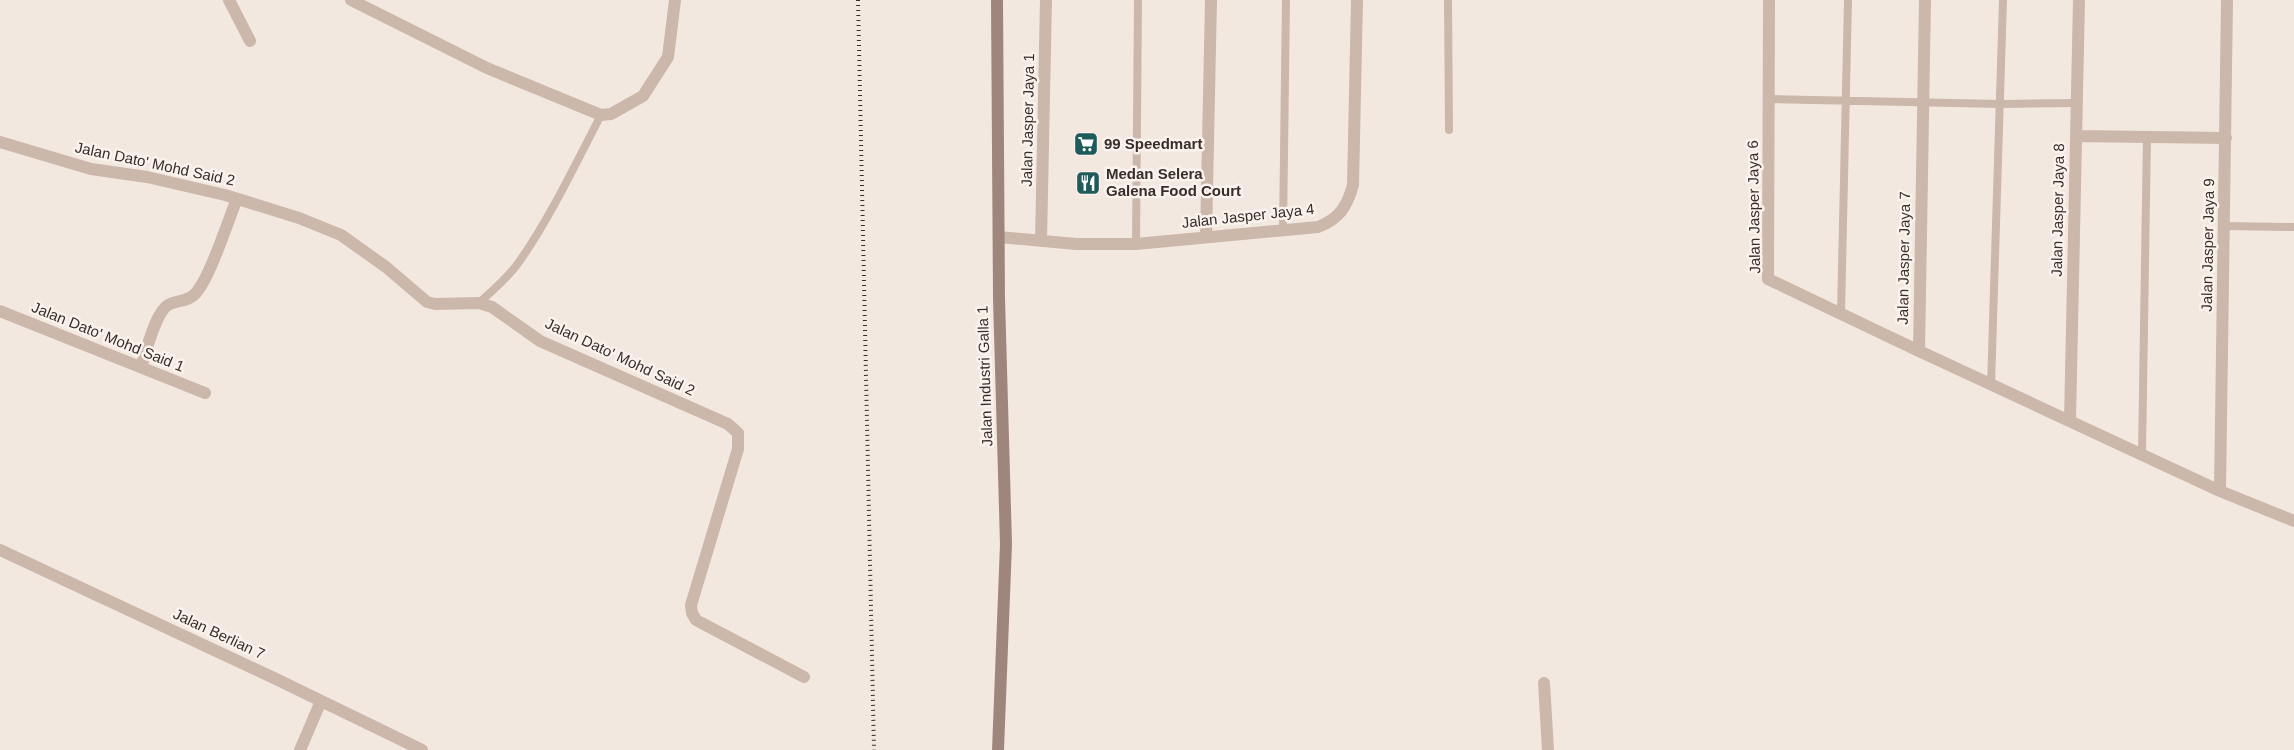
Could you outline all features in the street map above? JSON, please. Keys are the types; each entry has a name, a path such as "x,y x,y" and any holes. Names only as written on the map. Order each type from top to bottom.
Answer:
{"main road":[{"name":"Jalan Industri Galla 1","path":"997,0 998,298 1006,544 998,750"}],"street":[{"path":"229,0 250,41"},
{"path":"351,0 487,68 601,115 611,114 643,96 668,57 675,0"},
{"name":"Jalan Jasper Jaya 1","path":"1041,241 1046,0"},
{"path":"1206,237 1211,0"},
{"name":"Jalan Jasper Jaya 4","path":"999,237 1076,244 1136,244 1318,227 1329,222 1339,215 1348,203 1353,186 1357,0"},
{"name":"Jalan Jasper Jaya 6","path":"1768,0 1768,279 1919,351"},
{"name":"Jalan Jasper Jaya 7","path":"1919,351 1925,0"},
{"name":"Jalan Jasper Jaya 8","path":"2070,421 2080,0"},
{"name":"Jalan Jasper Jaya 9","path":"2220,491 2227,0"},
{"path":"2076,136 2226,138"},
{"name":"Jalan Dato' Mohd Said 2","path":"0,142 91,169 147,177 237,199 299,218 341,235 386,267 427,302 435,304 479,303 492,306 540,341 728,424 738,433 738,449 691,605 692,613 696,620 804,677"},
{"path":"141,367 159,314 168,305 184,302 195,294 206,274 237,199"},
{"name":"Jalan Dato' Mohd Said 1","path":"0,310 204,393"},
{"path":"1919,351 2220,491 2294,521"},
{"name":"Jalan Berlian 7","path":"0,550 422,750"},
{"path":"1544,683 1548,750"},
{"path":"300,750 321,701"}],"lane":[{"path":"1136,244 1138,0"},
{"path":"1283,230 1286,0"},
{"path":"1448,0 1449,130"},
{"path":"1841,313 1848,0"},
{"path":"1991,385 2003,0"},
{"path":"1768,99 2000,104 2077,103"},
{"path":"479,303 504,280 519,262 563,188 601,115"},
{"path":"2142,454 2147,136"},
{"path":"2225,226 2294,227"}],"railway":[{"path":"858,0 874,750"}],"place":[{"name":"99 Speedmart","path":"1086,144"},
{"name":"Medan Selera Galena Food Court","path":"1088,183"}]}
